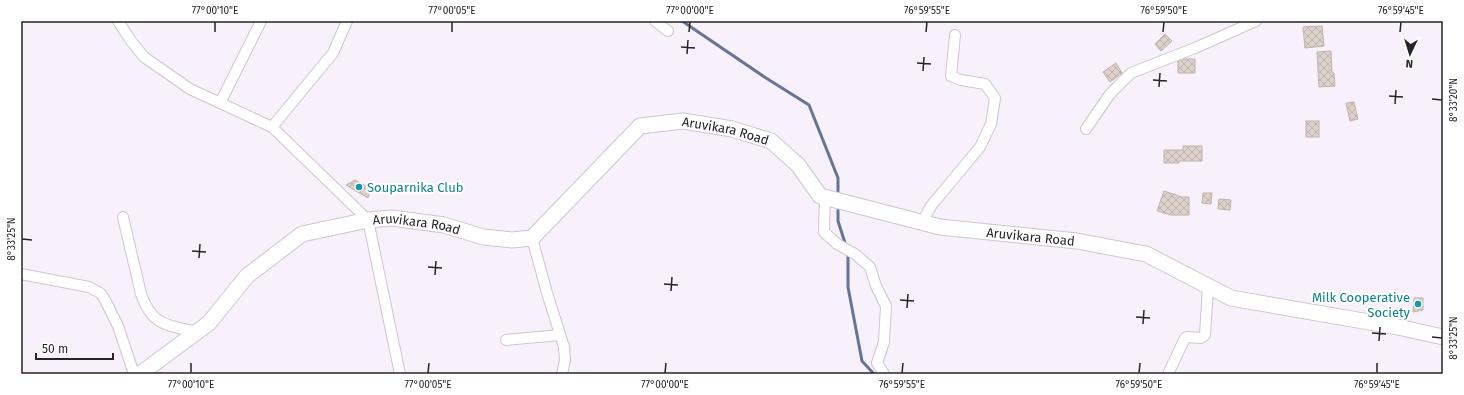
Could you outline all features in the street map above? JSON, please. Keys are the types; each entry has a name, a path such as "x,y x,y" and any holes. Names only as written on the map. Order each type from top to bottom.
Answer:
{"main road":[{"name":"Aruvikara Road","path":"140,374 209,323 247,276 302,234 368,220 392,218 444,225 483,237 516,240 532,238 640,126 683,121 732,129 771,141 798,165 820,196 825,198 940,227 1077,241 1146,254 1231,298 1443,337"}],"street":[{"path":"118,21 144,57 190,89 272,127 368,220 400,374"},
{"path":"220,103 261,21"},
{"path":"272,127 333,53 347,21"},
{"path":"655,21 668,31"},
{"path":"1086,129 1110,94 1131,73 1195,48 1256,21"},
{"path":"922,222 932,206 980,147 991,124 995,98 985,84 961,80 950,76 955,35"},
{"path":"825,198 824,232 838,244 855,254 870,267 876,286 886,306 884,342 878,363 884,374"},
{"path":"123,217 141,294 152,316 160,322 197,332"},
{"path":"532,238 564,347 565,354 562,374"},
{"path":"21,274 89,287 100,293 118,326 134,374"},
{"path":"1168,374 1185,338 1201,338 1205,335 1208,286"},
{"path":"506,340 560,335"}],"building":[{"path":"1322,26 1324,46 1305,48 1303,27"},
{"path":"1165,34 1172,41 1161,51 1155,44"},
{"path":"1331,51 1332,73 1334,73 1335,86 1319,87 1317,52"},
{"path":"1195,59 1195,73 1178,73 1178,61"},
{"path":"1116,63 1122,73 1110,82 1103,72"},
{"path":"1354,102 1358,119 1350,121 1346,103"},
{"path":"1306,121 1319,121 1319,137 1306,137"},
{"path":"1183,146 1202,146 1202,161 1179,161 1179,163 1164,163 1164,150 1183,150"},
{"name":"Souparnika Club","path":"355,180 371,189 368,198 346,185"},
{"path":"1164,191 1182,197 1189,197 1189,215 1171,215 1157,211"},
{"path":"1203,193 1212,193 1211,204 1202,203"},
{"path":"1219,199 1231,200 1230,210 1218,209"},
{"name":"Milk Cooperative Society","path":"1414,298 1423,298 1423,310 1413,312"}],"waterway":[{"path":"682,21 766,78 809,105 838,178 838,191"},
{"path":"838,210 838,221 846,246"},
{"path":"848,254 848,287 862,361 874,374"}],"place":[{"name":"Souparnika Club","path":"359,187"},
{"name":"Milk Cooperative Society","path":"1418,304"}]}
